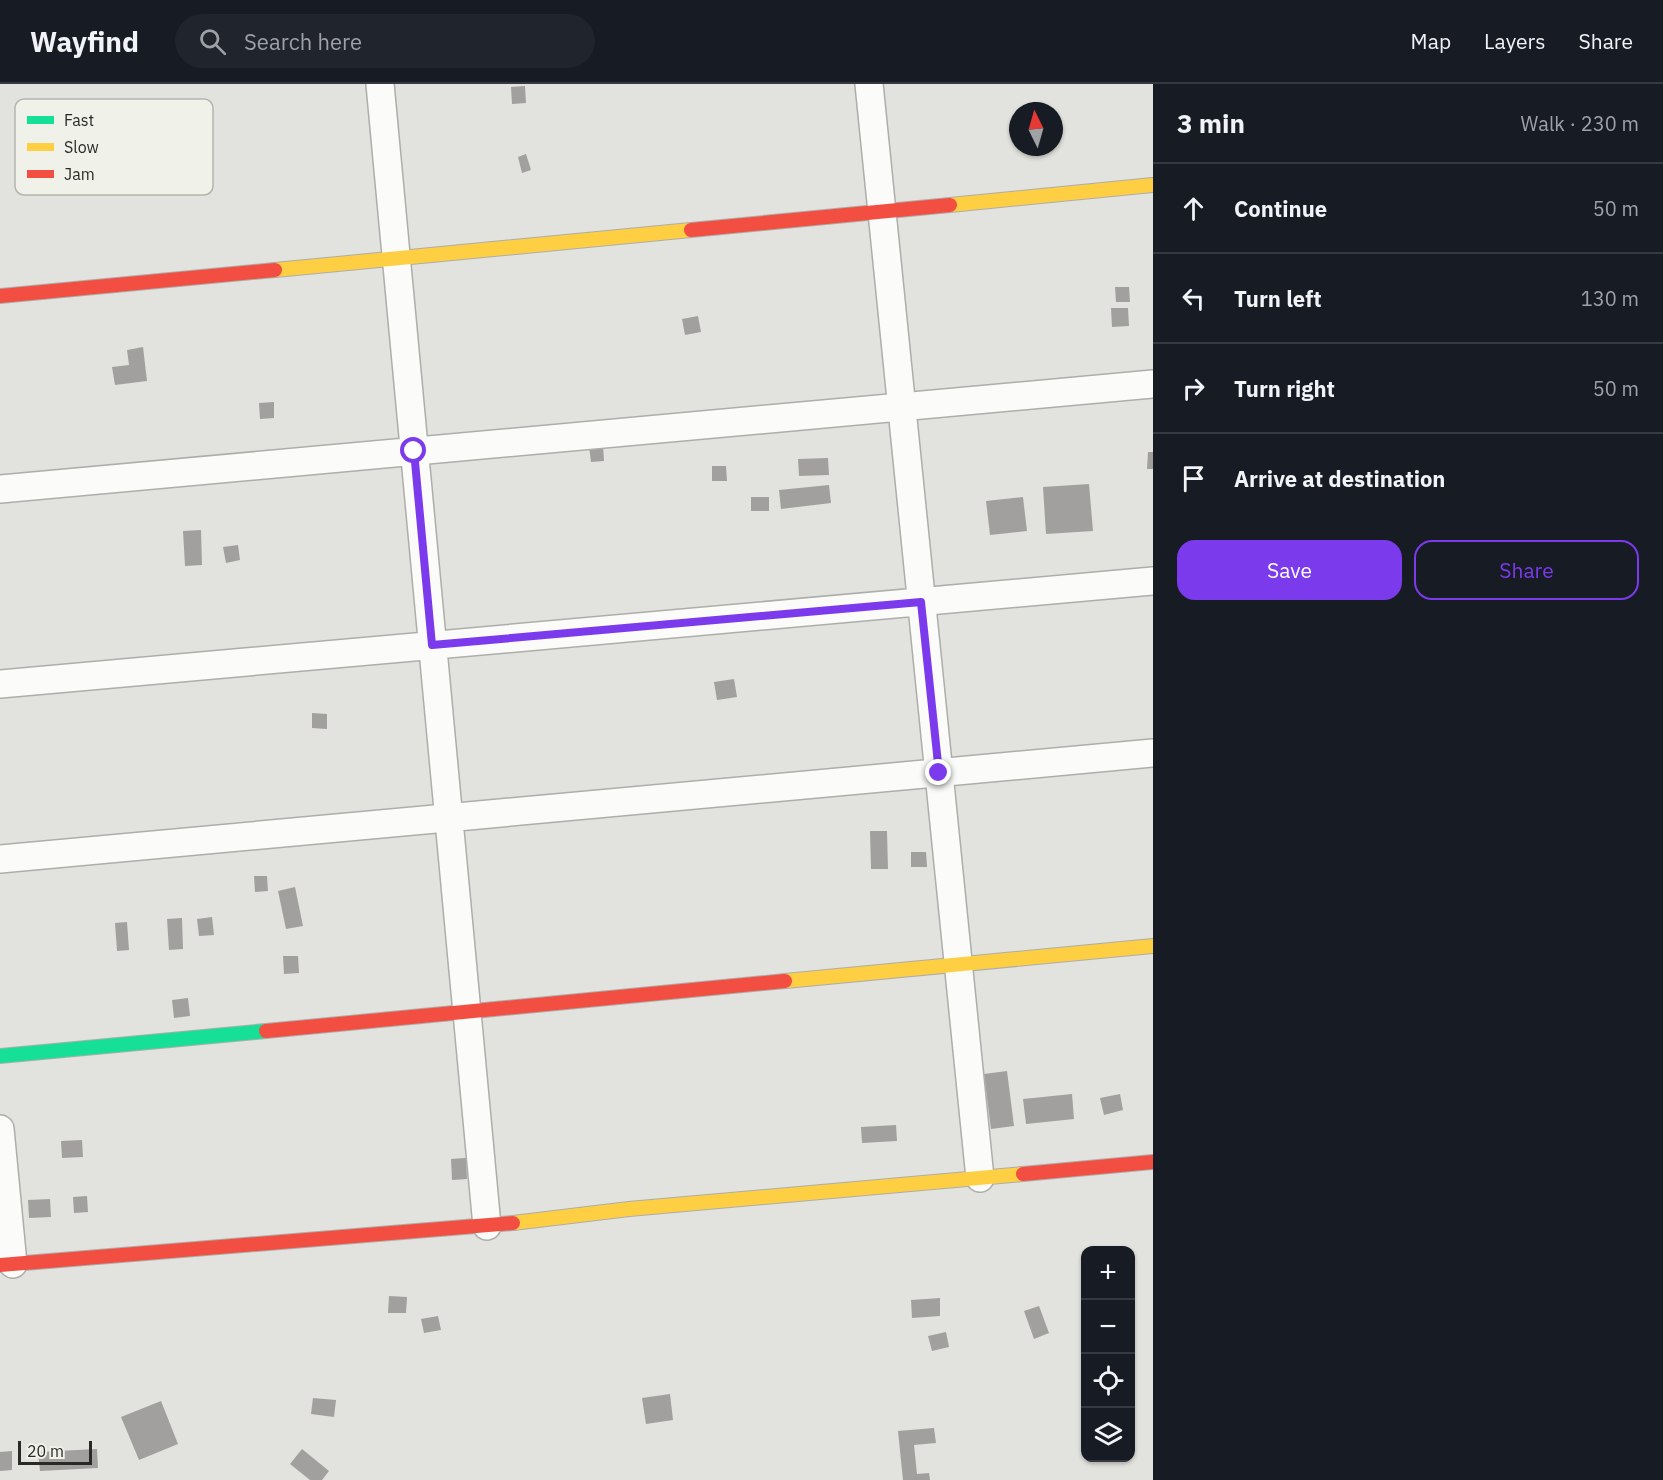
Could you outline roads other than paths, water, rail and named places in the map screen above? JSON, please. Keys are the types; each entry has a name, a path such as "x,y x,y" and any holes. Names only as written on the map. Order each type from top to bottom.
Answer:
{"street":[{"path":"380,84 486,1226"},
{"path":"869,84 980,1178"},
{"path":"0,296 1153,185"},
{"path":"0,489 1153,384"},
{"path":"0,684 1153,581"},
{"path":"0,859 1153,753"},
{"path":"0,1056 1153,946"},
{"path":"0,1130 7,1265 486,1226 629,1209 1153,1162"}]}
